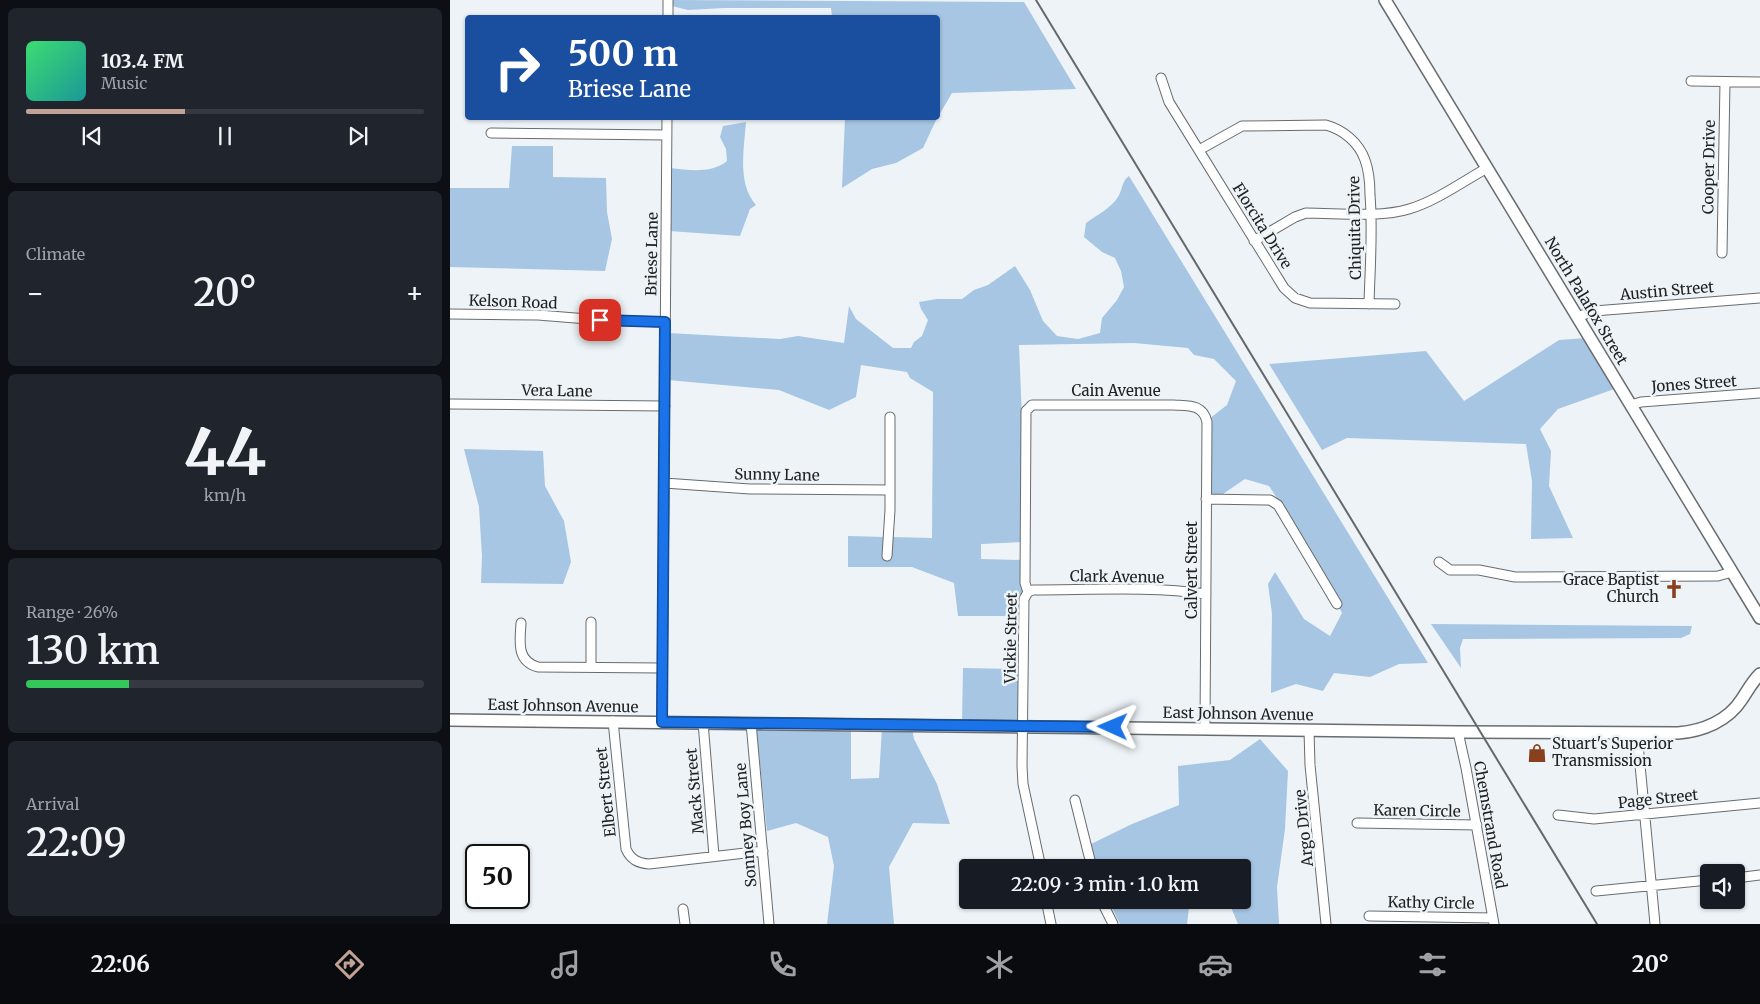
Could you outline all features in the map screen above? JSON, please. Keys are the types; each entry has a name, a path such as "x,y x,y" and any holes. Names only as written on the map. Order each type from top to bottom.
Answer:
{"main road":[{"name":"North Palafox Street","path":"1385,0 1760,618"},
{"name":"East Johnson Avenue","path":"450,720 752,722 1458,732 1690,732 1714,724 1733,711 1752,682 1760,674"}],"street":[{"path":"668,0 668,15"},
{"name":"Florcita Drive","path":"1161,78 1166,96 1284,288 1295,298 1310,303 1395,304"},
{"path":"1691,81 1760,82"},
{"name":"Cooper Drive","path":"1722,253 1725,82"},
{"name":"Briese Lane","path":"662,722 668,120"},
{"name":"Chiquita Drive","path":"1199,150 1242,126 1318,124 1335,128 1356,144 1366,160 1372,213 1369,304"},
{"path":"490,133 667,135"},
{"path":"1254,241 1295,217 1306,213 1396,212 1422,205 1487,168"},
{"name":"Austin Street","path":"1577,317 1594,311 1760,298"},
{"name":"Kelson Road","path":"450,314 538,315 600,320 665,322"},
{"name":"Jones Street","path":"1631,405 1641,402 1760,393"},
{"name":"Vera Lane","path":"450,404 665,406"},
{"name":"Cain Avenue","path":"1027,408 1032,405 1174,405 1193,406 1204,413"},
{"name":"Vickie Street","path":"1027,408 1025,582 1028,592 1024,599 1023,784 1039,859"},
{"name":"Calvert Street","path":"1204,413 1207,422 1205,728"},
{"path":"887,556 890,490 890,417"},
{"name":"Sunny Lane","path":"664,483 750,489 890,490"},
{"path":"1206,499 1265,500 1274,502 1337,604"},
{"path":"1439,562 1450,570 1479,570 1515,577 1718,576 1732,572"},
{"name":"Clark Avenue","path":"1028,592 1033,590 1131,590 1186,591 1206,594"},
{"path":"591,622 591,667"},
{"path":"521,623 520,648 524,658 538,667 662,668"},
{"name":"Elbert Street","path":"613,721 626,849 632,859 649,864 714,856"},
{"name":"Mack Street","path":"703,722 714,856"},
{"name":"Sonney Boy Lane","path":"752,722 769,924"},
{"name":"Argo Drive","path":"1309,730 1310,765 1326,924"},
{"name":"Chemstrand Road","path":"1458,732 1494,921"},
{"path":"1638,733 1655,924"},
{"path":"1075,800 1090,859"},
{"name":"Page Street","path":"1558,815 1594,819 1760,803"},
{"name":"Karen Circle","path":"1357,823 1477,826"},
{"path":"714,856 763,852"},
{"path":"1745,877 1760,875"},
{"path":"1596,891 1700,881"},
{"path":"683,909 685,924"},
{"path":"1048,909 1051,924"},
{"path":"1106,909 1113,924"},
{"name":"Kathy Circle","path":"1369,916 1494,921"}],"shaded area":[{"path":"671,0 1024,2 1076,89 952,93 940,114 940,15 832,15 831,8 688,10 672,6"},
{"path":"845,120 936,120 923,148 896,163 872,169 842,188"},
{"path":"746,122 743,155 744,176 746,187 756,205 750,209 740,236 669,231 670,168 700,170 721,165 727,161 726,149 720,137 723,126"},
{"path":"512,146 553,146 553,177 606,178 607,212 612,239 605,271 450,267 450,188 509,188"},
{"path":"1129,176 1428,663 1399,664 1370,677 1334,673 1323,691 1296,684 1271,693 1272,614 1268,584 1275,572 1304,619 1330,636 1342,613 1339,607 1341,605 1269,486 1245,479 1220,496 1209,496 1209,419 1227,405 1236,381 1214,359 1194,355 1188,348 1134,343 1019,345 1023,442 1022,542 981,544 981,559 1022,560 1024,592 1021,616 958,616 954,583 912,567 848,567 848,536 885,537 884,559 890,560 891,537 932,538 933,392 910,378 907,372 861,365 856,397 829,410 779,390 668,380 668,333 780,339 798,336 844,343 849,306 856,319 893,348 911,348 914,342 922,336 928,320 919,302 937,299 962,299 974,290 988,285 1015,266 1030,290 1043,321 1057,336 1078,339 1100,333 1102,318 1117,300 1124,287 1121,271 1115,258 1102,252 1084,237 1086,223 1115,201"},
{"path":"1586,338 1617,388 1558,409 1540,429 1551,451 1549,486 1573,538 1531,539 1532,481 1526,444 1347,438 1322,450 1269,364 1426,351 1464,401 1559,340"},
{"path":"464,449 543,451 545,486 564,521 571,562 563,584 481,583 482,556 479,507"},
{"path":"1431,624 1692,626 1690,634 1681,638 1463,639 1460,648 1461,668"},
{"path":"963,668 1021,669 1020,722 962,722"},
{"path":"756,726 851,727 851,779 879,778 882,728 912,728 914,739 937,784 950,824 913,823 889,867 894,924 827,924 834,866 828,837 796,823 767,831"},
{"path":"1260,739 1288,771 1285,829 1277,887 1279,924 1238,924 1232,909 1251,909 1251,859 1095,859 1091,844 1132,824 1179,805 1178,766 1230,760"},
{"path":"1112,909 1189,909 1187,924 1120,924"}],"railway":[{"path":"1036,0 1597,924"}],"place":[{"name":"Grace Baptist Church","path":"1674,589"},
{"name":"Stuart's Superior Transmission","path":"1537,753"}],"route":[{"path":"600,320 665,322 662,722 1113,727"}]}
